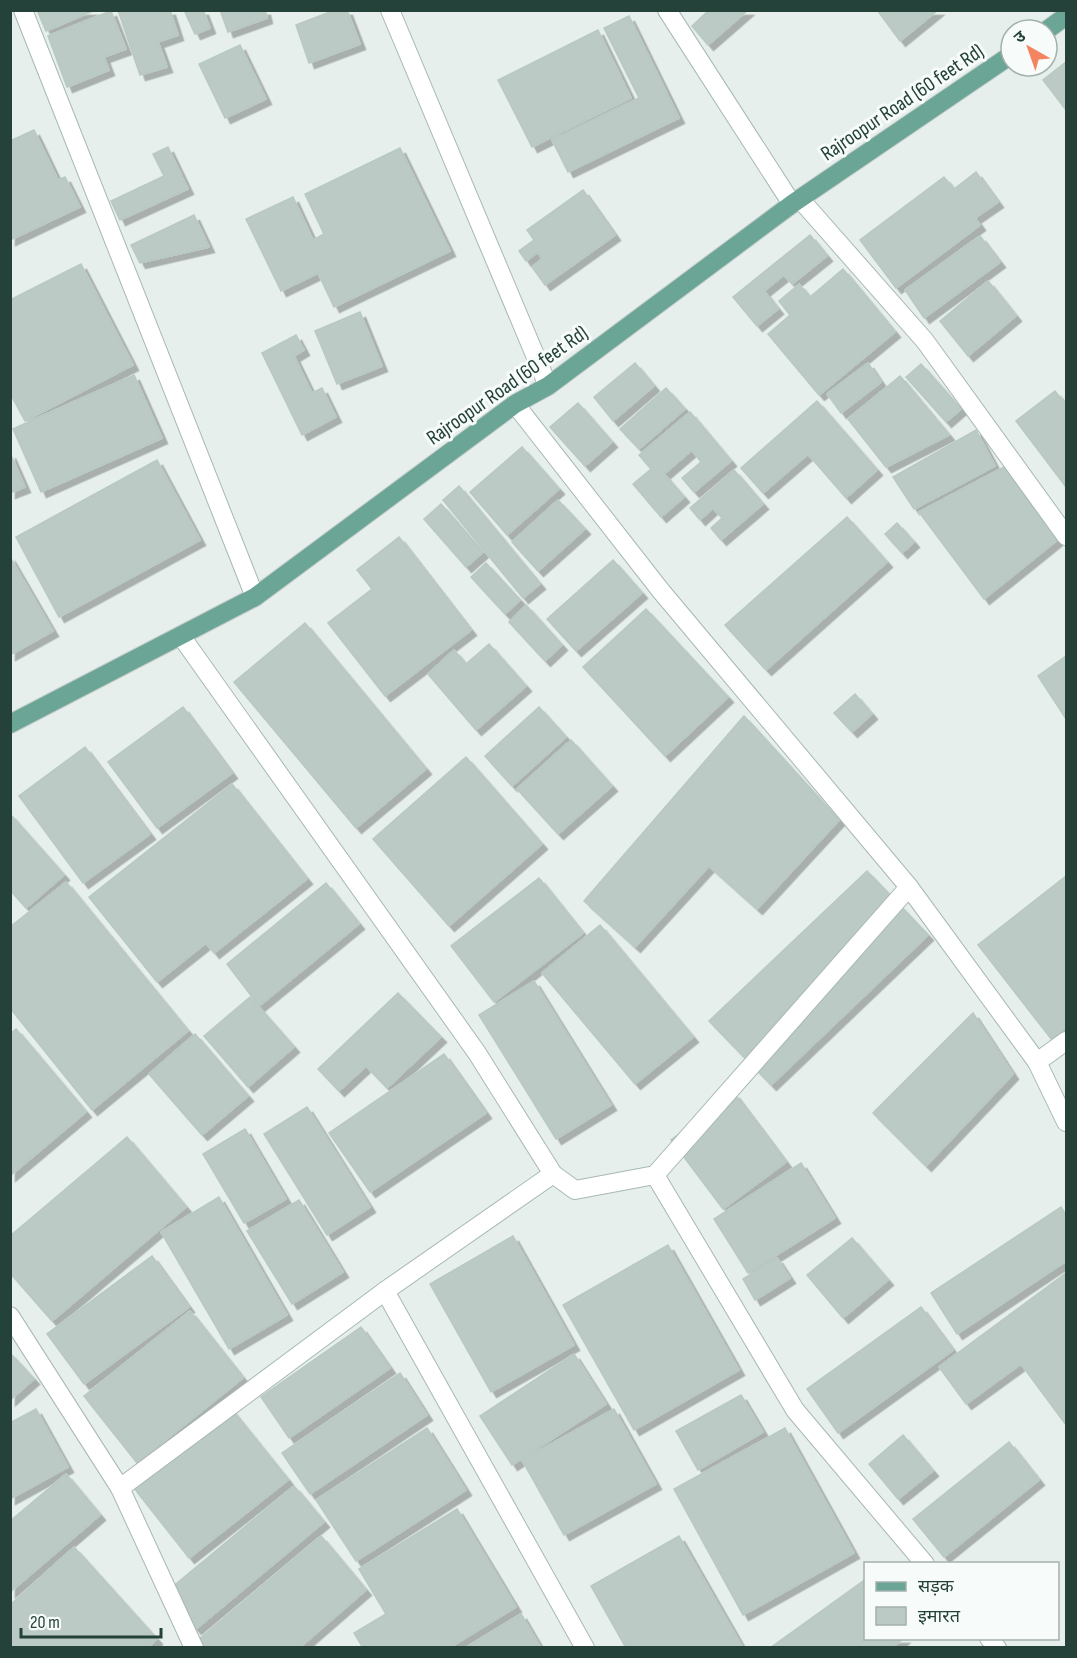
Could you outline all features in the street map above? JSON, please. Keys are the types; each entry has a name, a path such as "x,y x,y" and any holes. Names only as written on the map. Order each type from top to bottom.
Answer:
{"main road":[{"name":"Rajroopur Road (60 feet Rd)","path":"11,723 255,597 516,404 548,386 796,202 999,62"}],"street":[{"path":"23,10 255,597"},
{"path":"390,10 548,386"},
{"path":"667,10 796,202 925,341 1066,536"},
{"path":"516,404 661,591 909,887 1037,1062 1066,1122"},
{"path":"181,636 477,1053 553,1174 574,1190 655,1175 909,887"},
{"path":"1037,1062 1066,1041"},
{"path":"120,1488 385,1291 553,1174"},
{"path":"655,1175 795,1410 924,1562"},
{"path":"385,1291 585,1647"},
{"path":"10,1316 120,1488 194,1647"}],"building":[{"path":"37,10 95,10 46,31"},
{"path":"118,10 170,10 178,35 158,42 167,67 140,75"},
{"path":"184,10 203,10 210,28 195,34"},
{"path":"220,10 265,10 267,18 228,32"},
{"path":"335,10 347,10 360,44 309,63 296,25"},
{"path":"709,10 748,10 708,45 692,26"},
{"path":"877,10 938,10 900,41"},
{"path":"111,11 126,49 104,57 109,70 67,87 48,36"},
{"path":"629,16 679,118 568,172 552,140 639,98 604,28"},
{"path":"598,30 631,98 532,147 498,80"},
{"path":"240,45 266,99 225,118 199,64"},
{"path":"1066,62 1066,110 1043,80 1059,78 1059,67"},
{"path":"34,130 58,180 65,177 80,207 10,240 10,141"},
{"path":"168,147 188,189 120,220 111,201 164,176 153,154"},
{"path":"400,148 450,251 334,307 318,273 281,291 246,219 293,197 313,240 324,234 305,194"},
{"path":"976,172 998,202 975,218 980,225 896,288 860,240 944,177 954,189"},
{"path":"583,190 615,235 545,285 532,267 542,259 538,252 526,261 519,251 534,240 527,230"},
{"path":"194,215 209,247 140,263 131,245"},
{"path":"810,235 827,256 792,284 784,275 764,291 778,309 757,326 733,297"},
{"path":"980,236 1000,262 924,318 905,290"},
{"path":"81,264 133,365 25,421 10,393 10,300"},
{"path":"843,269 895,332 819,395 768,334 790,315 779,301 799,284 810,297"},
{"path":"988,281 1016,316 968,356 940,321"},
{"path":"360,312 382,366 337,384 315,331"},
{"path":"296,335 304,350 294,356 312,393 322,388 336,417 302,435 262,353"},
{"path":"635,363 654,386 613,421 594,397"},
{"path":"868,363 881,382 841,413 827,394"},
{"path":"921,364 961,409 946,422 906,377"},
{"path":"134,375 162,438 41,492 13,429"},
{"path":"900,376 949,435 886,467 848,419"},
{"path":"666,388 685,409 639,449 620,429"},
{"path":"1055,391 1066,405 1066,487 1016,421"},
{"path":"817,401 877,470 846,498 808,454 763,493 741,468"},
{"path":"578,403 612,442 585,466 550,427"},
{"path":"690,412 731,461 694,492 682,478 701,462 692,450 664,474 684,497 661,517 633,484 651,469 639,455"},
{"path":"976,430 995,466 914,509 893,477"},
{"path":"522,447 559,489 507,535 470,492"},
{"path":"10,453 25,487 10,493"},
{"path":"157,460 200,540 59,617 16,537"},
{"path":"1004,467 1057,540 984,599 919,512"},
{"path":"734,470 763,504 721,540 711,528 722,518 713,508 700,520 690,508"},
{"path":"459,486 540,584 523,598 443,500"},
{"path":"558,500 585,529 538,571 512,542"},
{"path":"441,504 483,552 466,567 424,519"},
{"path":"847,517 887,562 766,670 725,625"},
{"path":"897,523 914,542 902,553 885,534"},
{"path":"399,537 471,630 385,696 328,623 372,589 357,570"},
{"path":"10,557 53,631 10,655"},
{"path":"613,560 642,593 576,651 547,619"},
{"path":"486,563 520,600 505,614 471,577"},
{"path":"526,605 562,645 545,661 509,622"},
{"path":"646,609 728,697 665,756 583,667"},
{"path":"305,623 426,769 356,828 234,682"},
{"path":"489,644 526,686 476,730 428,674 454,650 466,664"},
{"path":"1066,656 1066,719 1038,676"},
{"path":"855,694 872,714 852,732 834,713"},
{"path":"183,707 232,773 157,828 108,762"},
{"path":"539,707 566,737 512,786 485,756"},
{"path":"744,716 839,820 757,909 709,866 635,947 584,901"},
{"path":"571,740 612,786 558,834 517,789"},
{"path":"85,747 150,834 83,883 19,796"},
{"path":"466,757 542,844 449,926 373,839"},
{"path":"232,784 307,879 214,953 206,943 157,982 89,897"},
{"path":"10,814 64,875 26,908 10,890"},
{"path":"867,871 928,935 771,1085 709,1021"},
{"path":"1066,876 1066,1028 1052,1040 978,945"},
{"path":"539,878 583,933 494,1002 451,946"},
{"path":"66,882 188,1031 92,1110 10,1008 10,927"},
{"path":"326,883 359,924 259,1006 227,964"},
{"path":"600,925 693,1037 635,1084 542,973"},
{"path":"534,981 611,1105 556,1139 479,1015"},
{"path":"398,993 441,1037 387,1088 366,1066 339,1091 318,1069"},
{"path":"250,997 294,1047 248,1087 204,1036"},
{"path":"973,1013 1013,1074 926,1166 873,1113"},
{"path":"16,1029 86,1112 10,1176 10,1034"},
{"path":"195,1034 248,1096 202,1135 149,1074"},
{"path":"444,1054 486,1113 370,1192 329,1133"},
{"path":"734,1093 786,1162 723,1209 671,1140"},
{"path":"307,1107 370,1207 327,1235 264,1134"},
{"path":"245,1129 286,1199 244,1223 203,1154"},
{"path":"127,1137 186,1207 52,1321 10,1273 10,1236"},
{"path":"801,1163 835,1218 748,1273 714,1219"},
{"path":"219,1197 287,1315 229,1349 161,1232"},
{"path":"299,1200 343,1272 292,1304 247,1231"},
{"path":"1061,1207 1066,1215 1066,1261 957,1334 931,1293"},
{"path":"513,1236 574,1345 491,1392 430,1284"},
{"path":"852,1238 888,1280 843,1318 807,1275"},
{"path":"668,1245 739,1370 634,1430 563,1305"},
{"path":"152,1256 189,1307 84,1384 47,1334"},
{"path":"777,1258 790,1278 755,1300 743,1279"},
{"path":"1066,1273 1066,1425 1021,1364 966,1404 939,1367"},
{"path":"921,1307 953,1350 838,1433 807,1389"},
{"path":"190,1311 243,1378 137,1463 84,1396"},
{"path":"361,1327 390,1368 289,1438 261,1397"},
{"path":"10,1353 34,1379 10,1400"},
{"path":"574,1354 606,1404 512,1465 480,1416"},
{"path":"400,1373 427,1415 310,1494 282,1453"},
{"path":"741,1395 763,1432 698,1470 676,1431"},
{"path":"36,1409 68,1467 10,1499 10,1423"},
{"path":"231,1409 288,1480 189,1558 134,1488"},
{"path":"614,1409 656,1484 564,1535 522,1460"},
{"path":"427,1428 466,1490 356,1561 316,1500"},
{"path":"785,1428 854,1553 743,1615 674,1489"},
{"path":"903,1435 933,1471 898,1499 869,1464"},
{"path":"1009,1442 1039,1480 944,1557 913,1519"},
{"path":"66,1474 100,1515 10,1592 10,1521"},
{"path":"294,1486 324,1522 196,1629 165,1593"},
{"path":"457,1509 516,1607 449,1648 363,1648 354,1633 386,1614 359,1569"},
{"path":"321,1536 366,1590 299,1648 206,1648 199,1639"},
{"path":"679,1536 743,1648 626,1648 591,1586"},
{"path":"74,1547 157,1639 148,1648 10,1648 10,1605"},
{"path":"864,1580 864,1640 902,1640 892,1648 770,1648"},
{"path":"521,1614 541,1648 465,1648"}]}
